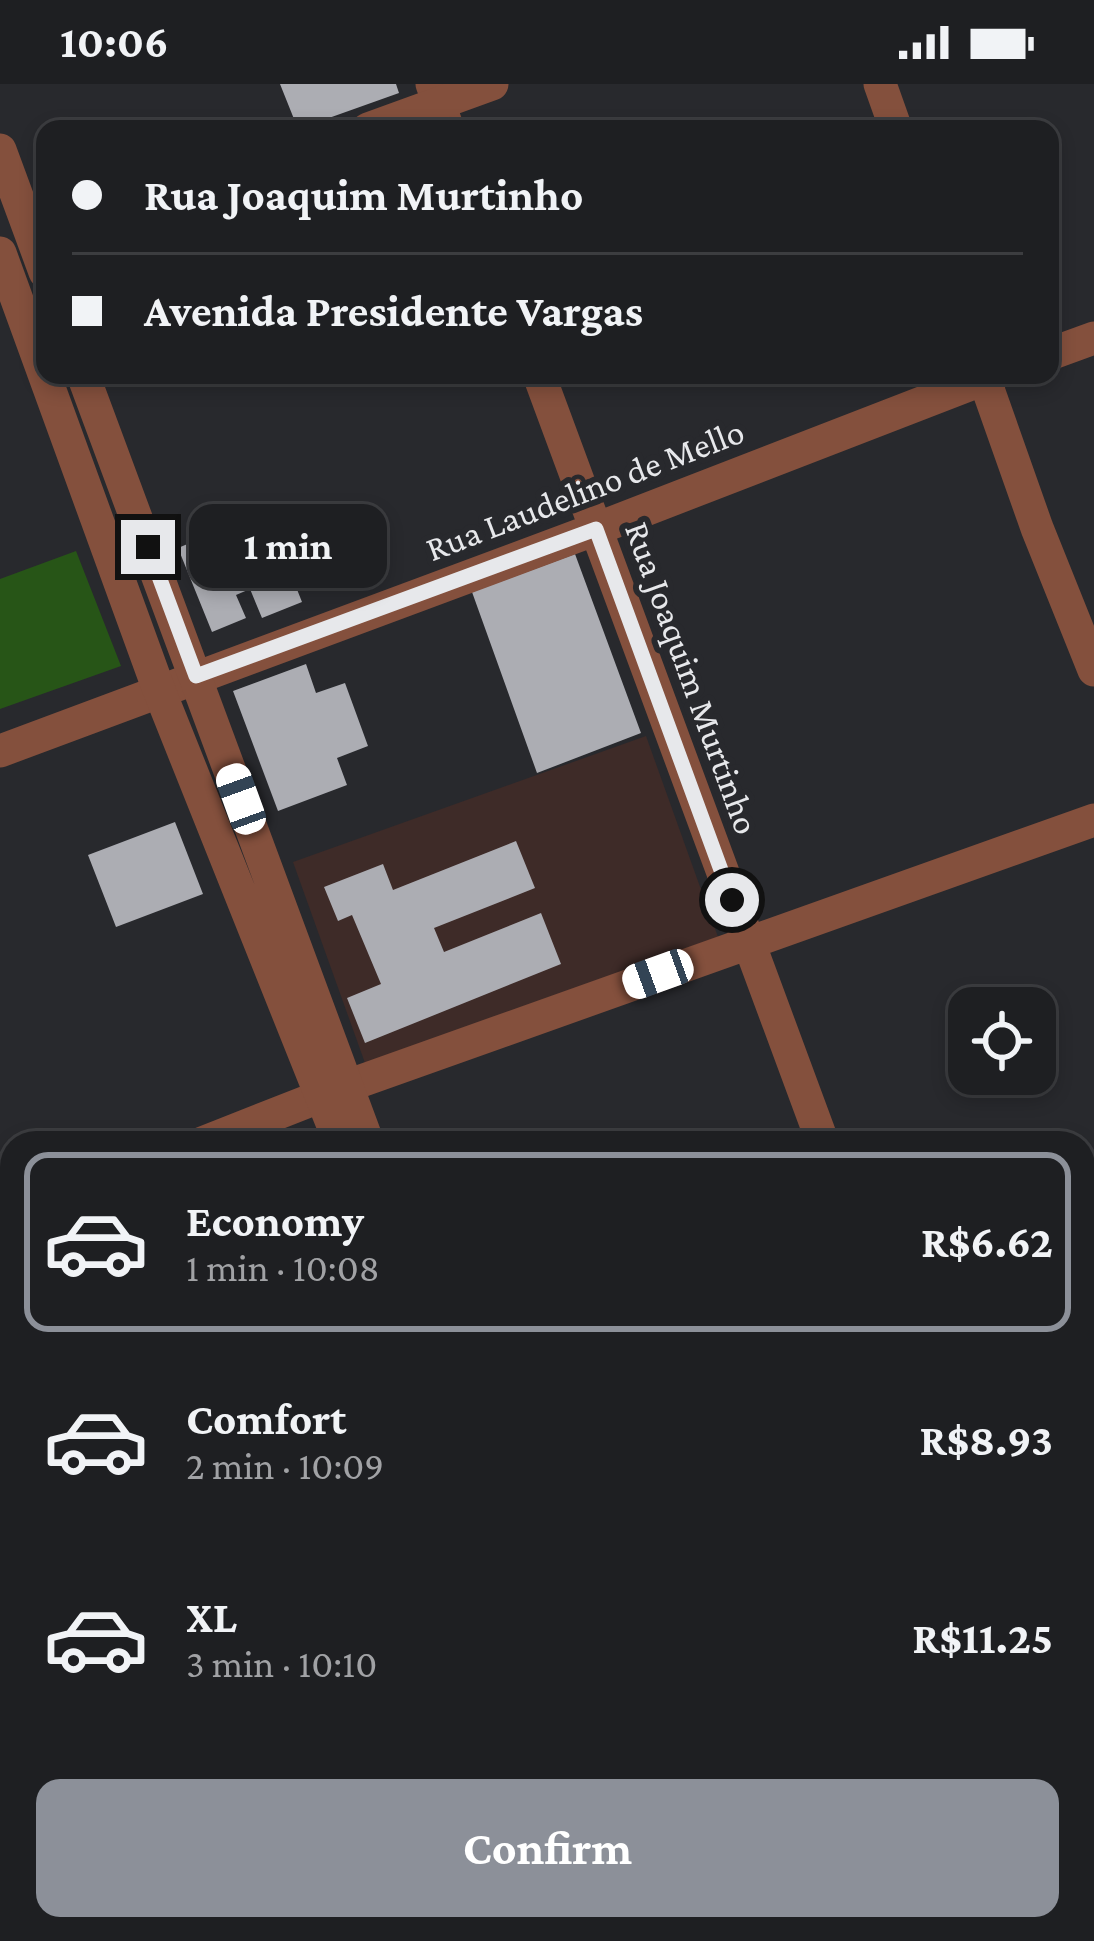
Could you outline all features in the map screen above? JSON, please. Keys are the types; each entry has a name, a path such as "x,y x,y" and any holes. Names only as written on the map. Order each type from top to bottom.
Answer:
{"street":[{"path":"395,120 492,84"},
{"path":"880,84 893,120"},
{"path":"0,150 36,242"},
{"path":"36,257 1,260 36,355"},
{"path":"1059,351 1094,338"},
{"path":"47,384 159,690 335,1091 360,1131"},
{"path":"86,384 196,676 335,1091 339,1131"},
{"name":"Rua Joaquim Murtinho","path":"542,384 818,1131"},
{"name":"Rua Laudelino de Mello","path":"0,751 596,529 967,384"},
{"path":"990,384 1037,528 1094,670"},
{"path":"233,1131 1094,820"}],"shaded area":[{"path":"646,736 718,937 365,1063 293,862"}],"green space":[{"path":"76,551 121,666 0,709 0,579"}],"building":[{"path":"280,84 396,84 399,93 323,120 294,120"},
{"path":"266,511 302,602 262,618 250,589 236,595 246,618 212,632 178,548 216,532 227,559 236,555 224,528"},
{"path":"575,554 641,733 537,773 472,592"},
{"path":"306,664 316,693 345,683 368,746 337,758 347,785 278,811 233,691"},
{"path":"175,822 203,894 116,927 88,855"},
{"path":"516,841 535,888 434,928 444,952 541,913 561,964 365,1043 347,998 381,984 352,915 338,921 324,887 383,864 393,890"}],"route":[{"path":"148,547 196,676 596,529 732,900"}]}
